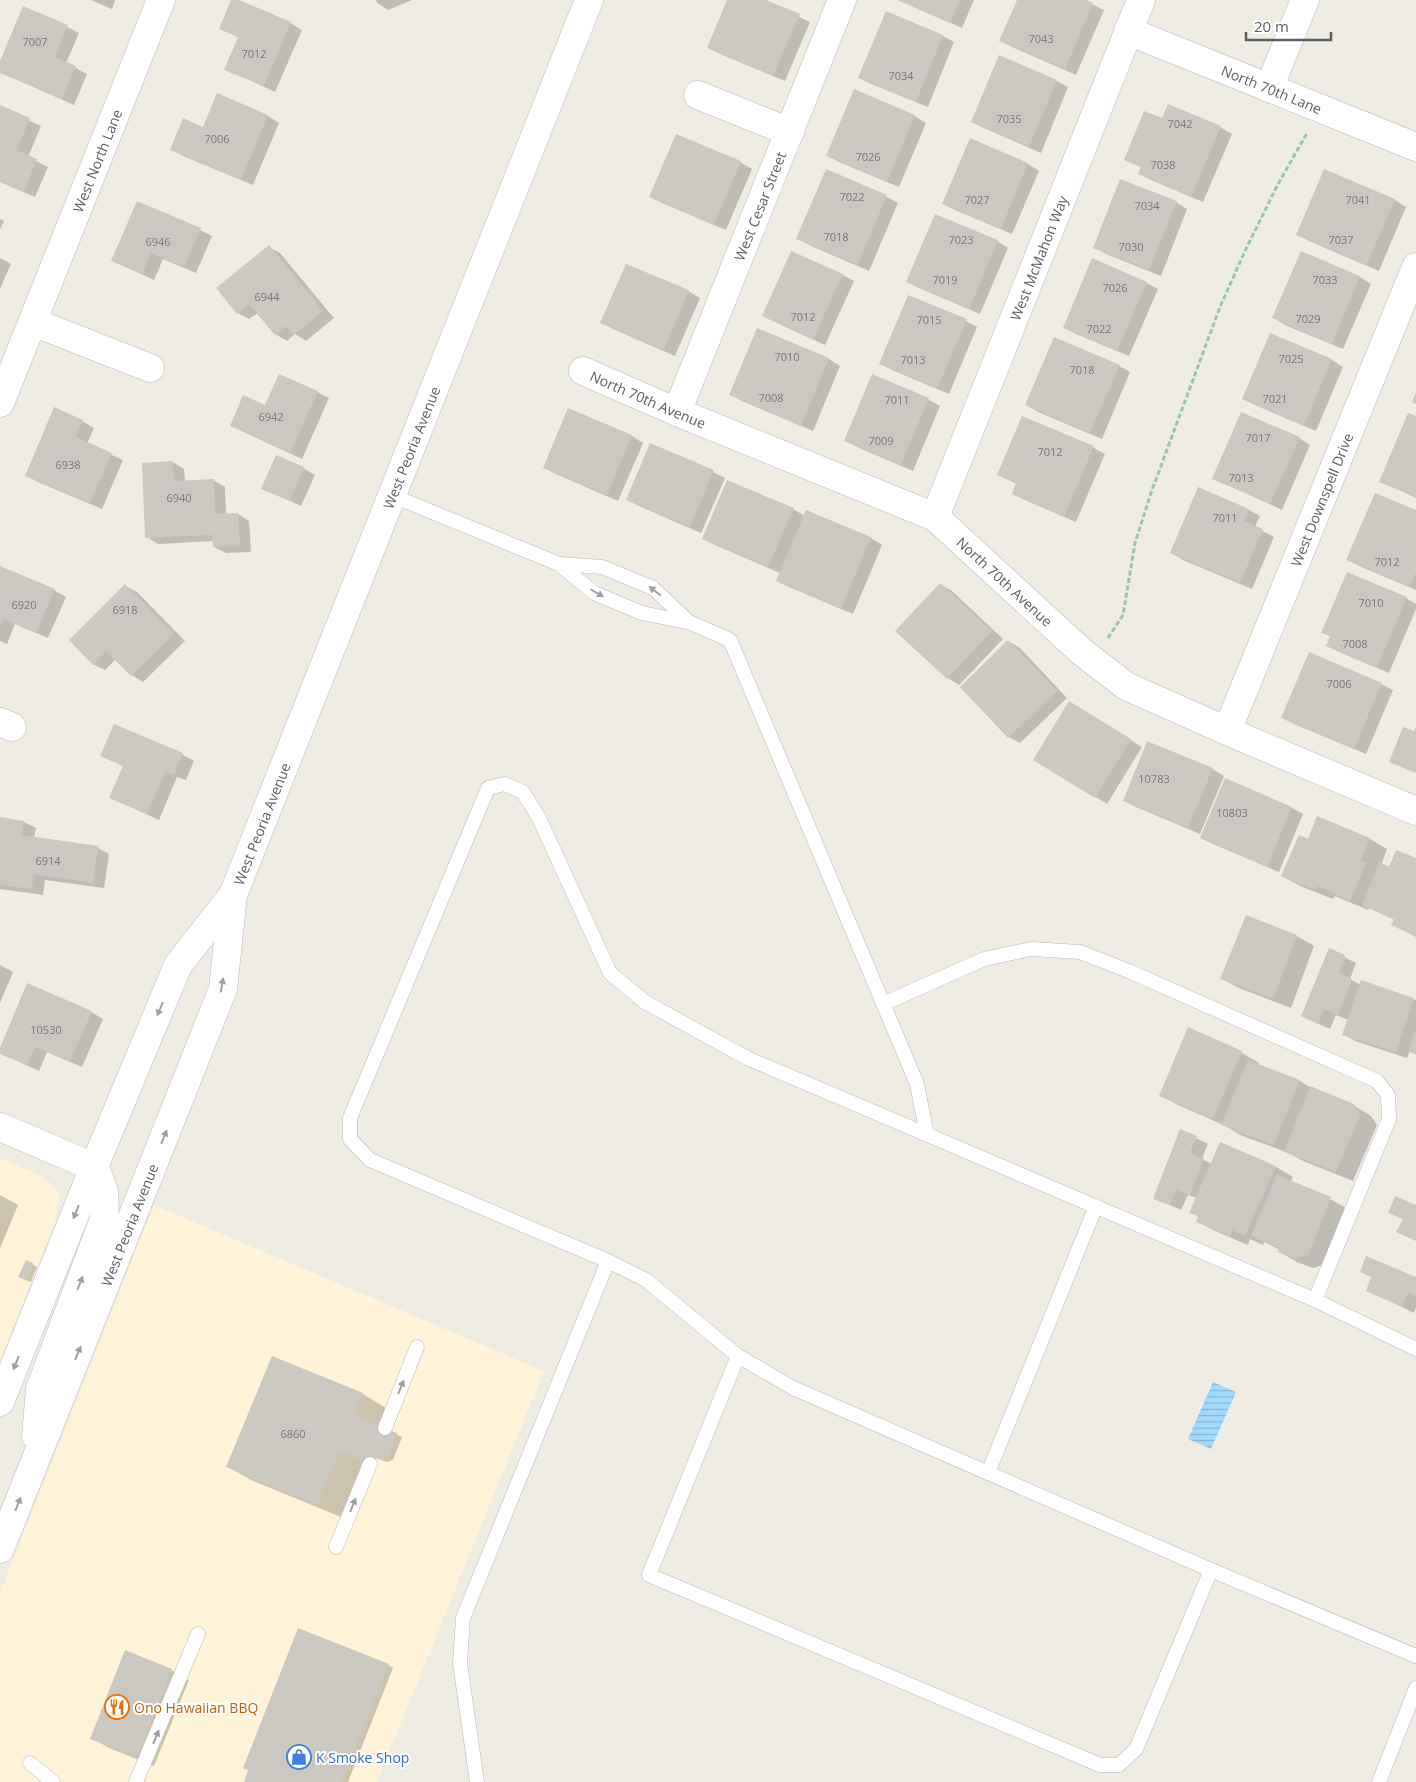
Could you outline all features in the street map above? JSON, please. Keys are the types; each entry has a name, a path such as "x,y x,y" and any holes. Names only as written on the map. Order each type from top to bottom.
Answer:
{"street":[{"name":"West North Lane","path":"0,403 161,0"},
{"name":"West Peoria Avenue","path":"0,1549 223,989 233,895 589,0"},
{"name":"West Cesar Street","path":"677,412 842,0"},
{"name":"West McMahon Way","path":"935,517 1141,0"},
{"path":"1268,88 1305,0"},
{"name":"North 70th Lane","path":"1128,31 1416,147"},
{"path":"698,94 790,132"},
{"name":"West Downspell Drive","path":"1227,731 1416,268"},
{"path":"33,322 150,368"},
{"name":"North 70th Avenue","path":"583,371 677,412 935,517 1092,660 1126,686 1227,731 1416,810"},
{"name":"West Peoria Avenue","path":"0,1402 178,964 233,895"},
{"path":"0,1127 94,1167 106,1198 104,1219 40,1389 34,1464"}],"lane":[{"path":"392,496 559,564 594,593 642,613 691,623 730,640 917,1084 927,1135"},
{"path":"559,564 602,567 653,588 691,623"},
{"path":"1416,1349 1315,1300 747,1058 645,1002 610,973 539,818 523,792 505,784 488,788 350,1118 350,1139 370,1160 608,1261 646,1280 738,1356 793,1388 1211,1570 1416,1656"},
{"path":"883,1004 984,959 1031,949 1080,952 1131,972 1377,1081 1388,1095 1389,1119 1315,1300"},
{"path":"988,1473 1096,1206"},
{"path":"477,1782 460,1663 463,1618 608,1261"},
{"path":"384,1428 418,1347"},
{"path":"738,1356 650,1575 1100,1765 1119,1765 1136,1749 1211,1570"},
{"path":"336,1547 370,1464"},
{"path":"136,1782 198,1634"},
{"path":"1379,1782 1416,1688"},
{"path":"30,1763 53,1782"}],"path":[{"path":"1092,660 1123,615 1135,543 1152,490 1220,308 1273,194 1321,108"}],"shaded area":[{"path":"0,1158 39,1175 52,1184 60,1195 55,1223 0,1361"},
{"path":"154,1205 544,1371 377,1782 0,1782 0,1593"}],"water":[{"path":"1213,1382 1236,1392 1211,1449 1188,1439"}],"building":[{"path":"231,0 239,0 291,22 264,86 224,70 238,37 219,29"},
{"path":"727,0 766,0 800,14 773,76 707,48"},
{"path":"897,0 960,0 950,23"},
{"path":"1017,0 1087,0 1093,3 1065,69 999,41"},
{"path":"23,6 68,25 55,57 76,66 62,99 0,73 0,61"},
{"path":"886,11 943,35 916,102 858,78"},
{"path":"999,55 1057,80 1029,147 971,122"},
{"path":"854,89 915,115 887,182 826,156"},
{"path":"217,93 268,115 241,180 170,150 183,118 203,127"},
{"path":"1168,104 1221,126 1191,197 1138,174 1141,167 1124,160 1144,111 1162,118"},
{"path":"0,105 30,118 17,150 37,159 24,192 0,182"},
{"path":"676,134 741,161 714,225 649,197"},
{"path":"970,138 1028,163 1001,229 942,204"},
{"path":"826,169 887,195 858,265 796,239"},
{"path":"1324,169 1395,199 1367,265 1296,235"},
{"path":"1120,179 1177,201 1149,270 1093,248"},
{"path":"137,201 201,228 184,267 151,253 142,274 111,261"},
{"path":"935,214 998,240 969,309 906,282"},
{"path":"269,245 323,311 294,335 286,326 275,335 249,304 237,314 216,288"},
{"path":"791,251 843,274 813,340 762,316"},
{"path":"1301,251 1360,276 1332,344 1272,318"},
{"path":"1092,258 1147,282 1117,351 1063,328"},
{"path":"626,264 689,290 664,350 600,323"},
{"path":"908,295 967,319 937,389 879,364"},
{"path":"757,328 829,358 801,426 729,395"},
{"path":"1270,333 1332,359 1304,426 1242,399"},
{"path":"1054,337 1120,365 1090,433 1025,405"},
{"path":"279,374 318,391 290,453 230,426 243,395 265,405"},
{"path":"872,374 929,398 901,465 844,441"},
{"path":"1416,392 1416,404 1412,402"},
{"path":"54,407 83,420 76,437 112,453 90,503 25,476"},
{"path":"568,408 632,435 607,495 543,468"},
{"path":"1241,412 1300,437 1270,504 1212,479"},
{"path":"1408,413 1416,416 1416,497 1379,482"},
{"path":"1022,416 1094,446 1064,517 1012,494 1016,483 997,475"},
{"path":"650,443 714,470 690,527 626,500"},
{"path":"276,455 304,467 290,501 261,489"},
{"path":"173,461 174,481 214,479 215,514 238,513 240,546 213,547 212,535 145,538 142,463"},
{"path":"727,480 794,508 768,567 702,539"},
{"path":"1198,487 1249,509 1244,521 1263,529 1240,583 1170,553"},
{"path":"1375,493 1416,510 1416,572 1410,587 1346,560"},
{"path":"806,510 871,537 841,609 776,581"},
{"path":"0,566 55,589 36,633 3,619 0,626"},
{"path":"1347,572 1407,597 1377,668 1326,646 1330,636 1321,633"},
{"path":"940,583 992,631 947,679 895,631"},
{"path":"125,584 174,634 131,676 106,651 93,665 69,640"},
{"path":"1008,640 1057,691 1008,738 960,687"},
{"path":"1309,652 1382,683 1354,749 1281,718"},
{"path":"1069,701 1131,739 1095,798 1033,760"},
{"path":"114,724 183,753 174,775 166,771 147,814 109,798 123,766 100,756"},
{"path":"1403,727 1414,731 1416,727 1416,773 1389,762"},
{"path":"1147,741 1213,768 1188,828 1123,801"},
{"path":"1225,778 1292,807 1267,867 1200,838"},
{"path":"1317,816 1370,838 1361,861 1366,863 1350,901 1317,886 1315,890 1281,876 1299,835 1308,839"},
{"path":"0,817 24,821 22,835 98,846 93,883 34,874 32,889 0,885"},
{"path":"1396,850 1416,858 1416,936 1391,925 1394,919 1362,905 1379,862 1390,865"},
{"path":"1246,915 1297,935 1273,999 1220,979"},
{"path":"1329,948 1345,955 1339,973 1352,979 1338,1016 1324,1009 1318,1024 1301,1016"},
{"path":"1361,980 1414,998 1396,1052 1342,1035"},
{"path":"27,983 92,1011 70,1062 35,1047 27,1065 0,1054 0,1048"},
{"path":"1188,1027 1242,1051 1213,1119 1159,1096"},
{"path":"1416,1028 1416,1054 1408,1052"},
{"path":"1248,1060 1300,1080 1274,1145 1221,1125"},
{"path":"1310,1086 1354,1104 1360,1115 1336,1172 1284,1152"},
{"path":"1180,1129 1197,1136 1190,1153 1204,1159 1190,1195 1177,1190 1169,1205 1153,1199"},
{"path":"1220,1142 1276,1166 1245,1236 1232,1230 1230,1236 1196,1222 1198,1216 1189,1213"},
{"path":"1277,1175 1331,1197 1309,1254 1295,1259 1278,1252 1279,1248 1251,1236"},
{"path":"1395,1196 1416,1205 1416,1241 1396,1232 1403,1219 1388,1213"},
{"path":"1366,1256 1416,1277 1416,1296 1408,1293 1402,1307 1366,1291 1371,1277 1360,1272"},
{"path":"26,1260 33,1263 25,1280 18,1277"},
{"path":"272,1356 363,1393 354,1416 397,1433 388,1457 381,1460 371,1456 363,1460 339,1451 317,1505 226,1467"},
{"path":"298,1628 389,1664 342,1782 244,1782 248,1770 243,1768"},
{"path":"125,1650 172,1669 137,1757 90,1739"}],"place":[{"name":"Ono Hawaiian BBQ","path":"117,1707"},
{"name":"K Smoke Shop","path":"299,1757"}]}
